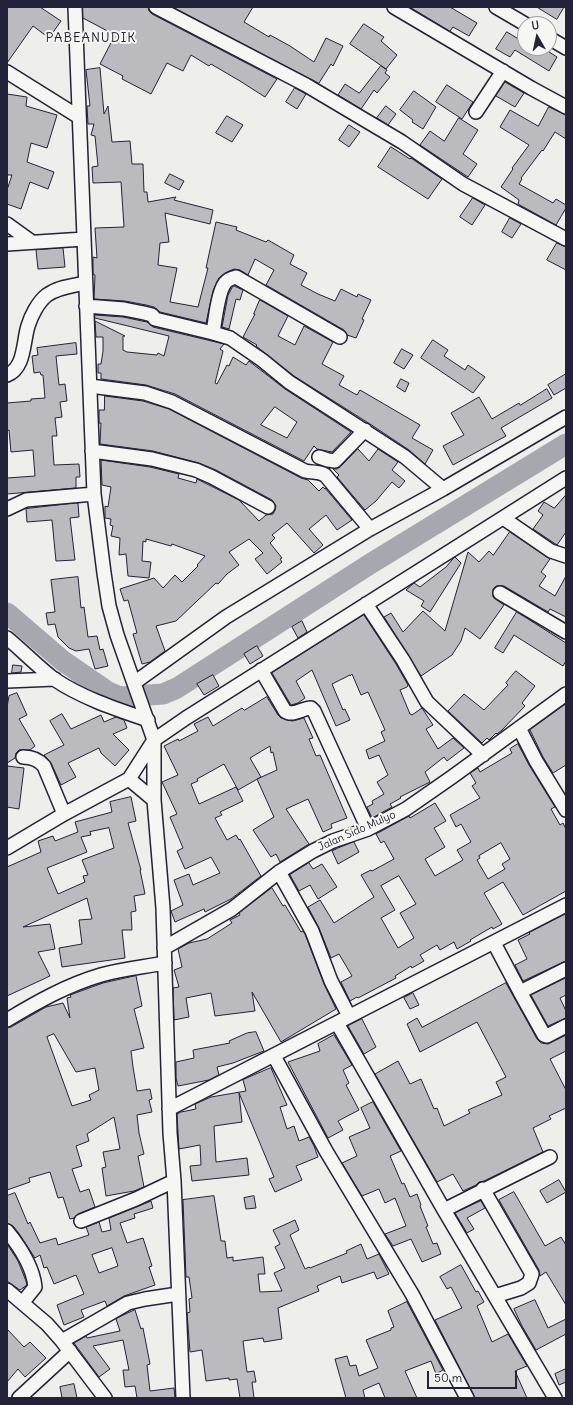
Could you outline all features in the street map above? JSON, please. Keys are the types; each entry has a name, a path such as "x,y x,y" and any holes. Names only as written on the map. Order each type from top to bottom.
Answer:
{"street":[{"path":"75,7 94,494 109,606 117,635 154,740 154,800 161,880 169,1109 174,1181 183,1398"},
{"path":"156,7 306,85 402,142 463,184 566,239"},
{"path":"394,7 566,107"},
{"path":"496,7 517,19"},
{"path":"557,43 566,48"},
{"path":"476,112 503,71"},
{"path":"7,72 79,117"},
{"path":"7,224 32,242"},
{"path":"7,244 84,239"},
{"path":"213,333 221,290 225,282 236,277 340,337"},
{"path":"7,375 11,374 21,358 28,326 39,304 46,296 59,289 85,283"},
{"path":"86,306 144,313 152,315 155,319 230,338 262,360 289,382 405,457 443,489"},
{"path":"90,386 145,393 172,402 305,471 311,473 320,472 325,475 370,529"},
{"path":"135,686 226,617 370,529 443,489 566,417"},
{"path":"319,457 335,461 365,430"},
{"path":"92,450 152,459 196,470 268,507"},
{"path":"7,848 64,814 128,779 154,740 208,703 566,478"},
{"path":"7,509 26,500 94,494"},
{"path":"503,518 551,551 566,556"},
{"path":"500,593 566,632"},
{"path":"366,604 403,660 427,702 483,755"},
{"path":"7,638 54,679 79,693 108,706 148,720"},
{"path":"261,670 285,711 292,713 306,708 311,708 314,711 368,829"},
{"path":"7,681 54,679"},
{"name":"Jalan Sido Mulyo","path":"164,948 232,909 279,872 313,851 333,841 368,829 406,809 566,694"},
{"path":"519,728 536,761 566,810"},
{"path":"23,758 36,760 44,766 64,814"},
{"path":"128,779 154,800"},
{"path":"279,872 312,931 330,981 349,1016"},
{"path":"169,1109 566,905"},
{"path":"494,943 544,1035 547,1036 565,1029"},
{"path":"7,1020 32,1005 76,983 103,975 165,963"},
{"path":"520,992 566,968"},
{"path":"336,1023 555,1398"},
{"path":"274,1056 326,1151 415,1300 468,1398"},
{"path":"444,1210 550,1157"},
{"path":"81,1222 174,1181"},
{"path":"484,1189 532,1274 529,1283 521,1288 495,1296"},
{"path":"7,1231 19,1247 34,1276 35,1287 23,1302"},
{"path":"7,1290 23,1302 47,1324 66,1346 105,1398"},
{"path":"19,1398 66,1346 128,1303 178,1294"}],"building":[{"path":"7,7 40,7 61,21 49,38 33,26 7,63"},
{"path":"83,7 148,7 152,14 277,79 265,97 211,64 209,66 191,55 183,71 167,63 151,94 122,79 123,76 100,64 115,35 83,18"},
{"path":"173,7 253,7 244,22 269,37 270,35 290,46 314,62 326,38 343,46 333,66 331,64 319,83"},
{"path":"410,7 450,7 477,23 469,36 453,27 450,31"},
{"path":"537,7 564,7 557,19 557,16 552,16"},
{"path":"364,24 384,37 381,41 397,55 386,69 350,44"},
{"path":"507,32 517,38 517,51 515,50 510,57 496,49"},
{"path":"525,56 555,56 557,57 549,71"},
{"path":"381,66 387,70 385,73 390,77 377,93 374,90 361,109 338,95 345,84 359,93"},
{"path":"100,68 104,114 108,106 112,142 130,141 132,164 143,164 144,192 147,192 148,202 176,197 174,200 213,210 210,224 165,213 169,242 160,243 158,265 177,268 170,302 198,307 208,268 206,268 216,222 237,227 236,230 266,242 268,240 294,255 290,264 307,273 301,285 318,294 335,301 341,289 357,297 358,294 371,300 362,319 364,320 356,338 347,335 344,330 266,285 274,270 255,259 248,275 240,270 234,269 225,273 219,278 213,291 206,323 160,312 154,307 146,305 125,301 94,299 95,275 93,274 93,257 97,258 95,228 124,227 121,182 93,183 92,167 98,166 95,136 91,135 94,124 88,124 87,106 90,106 86,70"},
{"path":"505,82 524,93 515,107 496,96"},
{"path":"447,85 473,102 462,119 436,102"},
{"path":"295,88 306,94 297,109 286,102"},
{"path":"414,91 436,107 423,129 412,122 413,120 400,110"},
{"path":"7,94 27,97 26,106 57,115 47,148 31,143 27,162 54,172 48,189 30,182 21,209 7,204 7,190 12,175 7,175"},
{"path":"386,106 396,114 388,125 377,118"},
{"path":"549,107 566,115 566,139 555,132 543,151 542,150 521,178 522,179 519,184 553,203 556,199 566,205 566,208 556,225 518,204 519,200 501,187 513,169 512,168 529,145 500,127 510,110 538,126"},
{"path":"227,116 243,125 232,142 216,133"},
{"path":"459,118 478,130 463,154 477,164 468,177 420,145 430,131 444,141"},
{"path":"349,125 360,132 349,147 339,140"},
{"path":"391,147 410,159 411,158 442,179 428,199 378,167"},
{"path":"170,174 184,181 179,190 165,183"},
{"path":"473,198 485,205 472,225 460,217"},
{"path":"510,218 521,224 512,238 502,232"},
{"path":"557,243 566,247 566,270 547,260"},
{"path":"63,248 65,267 38,269 36,250"},
{"path":"234,286 243,290 240,300 236,299 229,329 222,327 228,295"},
{"path":"260,300 288,316 278,336 295,345 304,326 333,342 322,364 344,376 339,385 357,395 360,390 420,425 412,438 433,450 425,464 409,450 294,376 256,346 257,345 243,337 255,314"},
{"path":"95,315 123,317 147,322 153,327 224,344 220,349 223,351 215,383 217,384 233,357 246,365 249,361 285,389 351,432 332,452 317,449 314,446 304,461 175,394 146,385 101,379 101,373 98,373 98,364 101,364 103,337 96,337 95,321 125,336 123,336 123,350 127,352 157,355 158,353 164,356 169,336 95,318","holes":["275,407 297,422 287,438 261,425"]},
{"path":"433,340 448,350 444,356 465,370 468,365 485,377 473,393 421,358"},
{"path":"76,343 77,354 56,356 59,385 65,384 67,401 60,402 62,417 55,418 57,436 52,436 54,465 79,464 80,477 76,477 76,488 7,494 7,478 35,476 33,450 11,452 9,430 7,431 7,403 45,398 43,375 41,375 40,372 34,373 32,356 38,355 37,348"},
{"path":"402,349 413,355 404,369 394,363"},
{"path":"566,374 566,388 554,395 548,385"},
{"path":"401,379 409,383 405,392 397,387"},
{"path":"547,389 552,398 501,428 506,436 453,465 443,446 464,435 451,413 479,397 492,419"},
{"path":"105,396 143,401 169,409 301,478 308,480 319,491 323,487 325,488 352,520 337,530 326,515 309,529 323,545 314,553 287,523 272,535 275,538 270,543 282,558 280,559 282,562 267,574 255,559 263,553 249,539 229,552 239,565 227,574 218,584 216,583 176,621 156,626 165,651 150,662 142,664 133,634 137,633 128,600 124,601 120,589 154,578 163,588 175,575 182,582 198,566 197,565 205,556 172,544 171,546 146,539 146,542 143,541 142,561 151,562 149,578 128,576 126,554 119,555 120,538 111,536 113,526 110,525 111,519 105,518 105,506 108,507 111,487 102,485 101,460 150,467 179,474 178,478 196,483 197,479 239,500 259,521 266,515 273,514 276,506 272,500 216,470 199,463 153,451 100,444 101,423 99,423 99,410 104,410"},
{"path":"358,449 369,461 378,449 398,462 392,470 405,481 399,488 392,482 376,501 365,510 337,477 339,475 333,469 340,467"},
{"path":"566,495 566,532 557,545 533,529 543,515 538,511 544,502 554,508"},
{"path":"78,503 79,517 70,518 75,560 56,561 52,520 27,522 26,509"},
{"path":"510,532 550,559 541,572 546,576 539,586 555,596 566,576 566,617 550,609 548,612 504,586 496,586 493,589 493,597 504,605 480,639 465,628 461,641 452,655 421,676 384,617 391,613 403,632 423,611 445,631 468,552 479,562 489,551 493,555"},
{"path":"455,557 461,563 430,612 421,606 424,601 406,590 414,583 420,587 446,567"},
{"path":"78,577 81,608 84,607 88,637 97,636 100,650 103,649 108,666 95,669 89,649 76,651 69,648 58,637 55,624 48,625 46,613 55,612 51,580"},
{"path":"517,612 566,643 566,661 563,666 514,635 503,653 495,648"},
{"path":"364,615 408,685 400,690 410,714 412,715 422,708 433,725 426,729 438,749 453,738 464,748 447,761 444,757 425,772 430,782 400,797 401,798 390,804 392,807 372,818 367,807 373,804 372,801 384,794 377,782 388,775 379,755 369,759 366,750 385,741 381,732 385,730 368,692 361,695 352,674 332,684 343,710 345,709 350,720 336,726 312,670 296,681 305,698 298,703 291,705 272,673"},
{"path":"302,621 307,632 298,638 292,627"},
{"path":"257,646 263,656 250,664 244,654"},
{"path":"13,665 22,666 21,672 12,673"},
{"path":"516,671 535,686 522,703 525,706 502,730 497,734 496,733 489,740 487,738 482,743 448,711 464,694 484,710 508,685 506,683"},
{"path":"213,675 219,686 204,695 197,684"},
{"path":"17,693 27,715 19,719 35,746 30,750 19,750 16,753 15,758 7,763 7,707 9,696"},
{"path":"267,697 281,718 292,721 304,718 313,738 309,739 316,756 320,755 347,818 331,824 332,828 323,832 308,799 286,809 309,844 280,862 276,854 271,857 253,830 274,817 257,779 238,790 224,764 191,784 199,804 236,787 243,801 220,812 222,815 215,818 227,840 236,835 239,840 240,839 261,876 231,899 205,912 204,909 175,922 171,911 183,905 174,880 189,874 193,885 220,873 211,857 185,869 177,851 183,848 170,817 177,814 162,782 178,775 164,746 178,739 179,741 198,731 194,724 208,717 213,726 242,708 244,710","holes":["270,746 277,770 259,778 261,777 250,758"]},
{"path":"566,704 566,765 553,773 543,757 530,730"},
{"path":"62,714 71,729 101,715 104,722 116,717 124,720 127,728 113,734 129,750 115,766 101,753 99,748 68,763 76,777 61,785 51,763 44,755 64,745 50,721"},
{"path":"518,744 555,807 551,809 560,825 563,823 566,829 566,891 523,915 503,882 484,893 502,924 493,929 492,927 457,949 454,942 440,950 437,945 420,955 424,961 412,968 411,966 395,976 396,978 350,1001 341,982 352,976 339,954 331,958 319,928 308,907 320,900 334,923 374,897 361,875 394,859 384,841 381,843 376,834 409,816 410,818 435,803 446,821 434,828 445,847 425,859 435,876 463,860 457,850 471,842 461,824 456,827 450,815 480,798 472,786 476,783 470,773 478,768 480,772 512,753 510,749","holes":["501,843 510,859 502,864 505,869 488,879 477,860 480,858 479,856","399,876 416,904 400,913 414,938 398,948 381,918 395,910 381,886"]},
{"path":"7,766 24,768 19,809 7,807"},
{"path":"131,797 136,821 128,823 141,870 145,894 134,896 136,911 131,912 132,930 122,930 125,958 62,967 59,948 82,944 79,920 92,919 87,898 23,927 50,924 55,949 38,952 50,976 7,996 7,867 41,852 38,841 53,836 55,841 78,832 75,822 112,812 110,802","holes":["109,828 114,848 82,860 88,875 83,876 85,882 58,894 47,868 87,852 81,837 91,835 90,832"]},
{"path":"354,842 359,852 338,864 332,851"},
{"path":"309,863 313,869 322,864 337,887 318,899 310,885 299,891 290,875"},
{"path":"272,888 283,906 285,905 301,932 303,931 305,934 324,984 336,1009 281,1042 252,992 255,1011 215,1016 211,993 186,998 189,1017 174,1020 173,988 179,987 174,970 182,967 178,949 189,943 207,939 232,923 230,920 240,915 239,913"},
{"path":"566,914 566,961 523,981 515,965 527,959 518,940"},
{"path":"136,976 142,1006 134,1009 144,1048 131,1051 133,1067 137,1091 150,1089 152,1099 149,1100 152,1112 137,1115 139,1133 144,1154 138,1156 144,1187 134,1191 106,1196 102,1168 106,1167 103,1152 120,1149 114,1117 87,1134 89,1141 76,1146 82,1166 72,1169 80,1192 89,1189 95,1207 70,1219 63,1197 58,1198 50,1172 29,1178 30,1182 7,1190 7,1028 46,1007 63,1003 70,1018 67,998 71,997 70,995 103,983","holes":["54,1034 76,1072 95,1068 99,1090 89,1095 91,1100 72,1106 47,1037"]},
{"path":"566,978 566,995 560,998 566,1011 566,1018 548,1026 531,995"},
{"path":"506,983 537,1039 541,1043 548,1044 566,1035 566,1051 550,1059 566,1090 566,1108 549,1116 551,1119 533,1128 543,1152 463,1191 453,1174 437,1182 375,1074 398,1061 410,1084 421,1079 434,1109 437,1108 444,1126 470,1113 468,1110 502,1095 496,1082 506,1077 477,1022 420,1052 407,1024 417,1018 422,1027"},
{"path":"413,993 419,1005 410,1009 404,998"},
{"path":"362,1019 376,1047 364,1054 348,1026"},
{"path":"256,1032 264,1051 233,1063 217,1067 219,1075 209,1080 178,1086 176,1078 176,1062 194,1058 193,1050 230,1043 229,1041 247,1033"},
{"path":"334,1035 352,1065 343,1070 349,1083 346,1085 359,1110 338,1121 343,1130 328,1138 288,1062 320,1051 318,1044"},
{"path":"271,1068 287,1105 280,1107 287,1129 294,1126 299,1141 309,1137 318,1157 296,1166 302,1180 275,1192 269,1179 274,1177 239,1093 242,1122 214,1126 216,1162 247,1158 249,1175 192,1181 190,1166 201,1165 200,1145 179,1149 177,1114 196,1109 195,1104 211,1097 246,1091 243,1080"},
{"path":"373,1102 401,1151 390,1156 402,1184 404,1183 410,1197 417,1194 428,1226 426,1227 433,1244 437,1243 441,1254 422,1262 411,1239 393,1246 385,1234 406,1226 395,1198 385,1203 379,1189 362,1196 342,1163 357,1156 349,1137 370,1128 361,1108"},
{"path":"559,1180 566,1192 547,1203 540,1191"},
{"path":"514,1192 545,1246 561,1237 566,1245 566,1305 546,1272 540,1276 539,1270 499,1200"},
{"path":"15,1193 28,1224 30,1222 40,1243 56,1238 58,1245 89,1235 86,1227 99,1222 102,1232 111,1230 109,1218 151,1201 153,1208 134,1214 135,1218 120,1223 127,1243 143,1238 152,1266 149,1267 155,1285 124,1296 107,1306 105,1301 81,1310 84,1317 64,1325 57,1305 84,1294 76,1275 54,1284 47,1267 44,1268 40,1255 35,1258 18,1232 13,1226 7,1223 7,1196","holes":["112,1248 118,1266 99,1273 92,1255"]},
{"path":"214,1196 221,1241 225,1241 227,1258 233,1257 233,1261 263,1257 265,1274 258,1274 260,1292 282,1291 274,1273 285,1268 275,1247 280,1244 273,1230 295,1220 299,1230 290,1235 305,1269 347,1253 346,1251 361,1244 367,1259 379,1254 389,1274 377,1279 374,1272 342,1283 340,1276 317,1286 319,1291 278,1308 282,1339 264,1342 263,1338 243,1341 247,1372 254,1371 256,1382 252,1382 254,1398 240,1398 237,1379 229,1380 229,1378 206,1381 202,1350 190,1352 187,1313 190,1312 189,1299 192,1298 189,1277 186,1277 183,1200"},
{"path":"254,1196 256,1208 246,1209 244,1198"},
{"path":"481,1201 485,1208 467,1218 474,1229 467,1233 455,1213"},
{"path":"7,1244 18,1261 26,1281 27,1285 20,1290 7,1281"},
{"path":"461,1265 476,1292 478,1291 484,1302 477,1306 492,1342 508,1334 527,1366 515,1371 527,1398 475,1398 435,1320 462,1308 451,1287 447,1289 440,1277"},
{"path":"535,1300 548,1328 566,1319 566,1334 536,1350 514,1309"},
{"path":"407,1302 443,1370 436,1374 431,1361 405,1371 417,1398 385,1398 379,1383 363,1390 365,1398 346,1398 335,1359 347,1356 350,1366 356,1365 359,1376 378,1368 366,1340 391,1330 391,1328 394,1327 388,1311"},
{"path":"135,1310 141,1329 143,1328 150,1364 147,1365 150,1391 174,1388 175,1398 137,1398 135,1386 125,1387 123,1370 129,1370 123,1340 93,1346 110,1369 99,1377 74,1343 86,1336 87,1338 120,1331 116,1319"},
{"path":"7,1329 24,1347 30,1342 46,1358 25,1377 18,1369 7,1382"},
{"path":"566,1369 566,1382 559,1385 555,1374"},
{"path":"74,1384 77,1398 62,1398 60,1387"}],"waterway":[{"path":"7,613 63,661 108,692 120,697 163,694 177,688 370,564 566,444"}],"district":[{"name":"PABEANUDIK","path":"91,38"}]}
